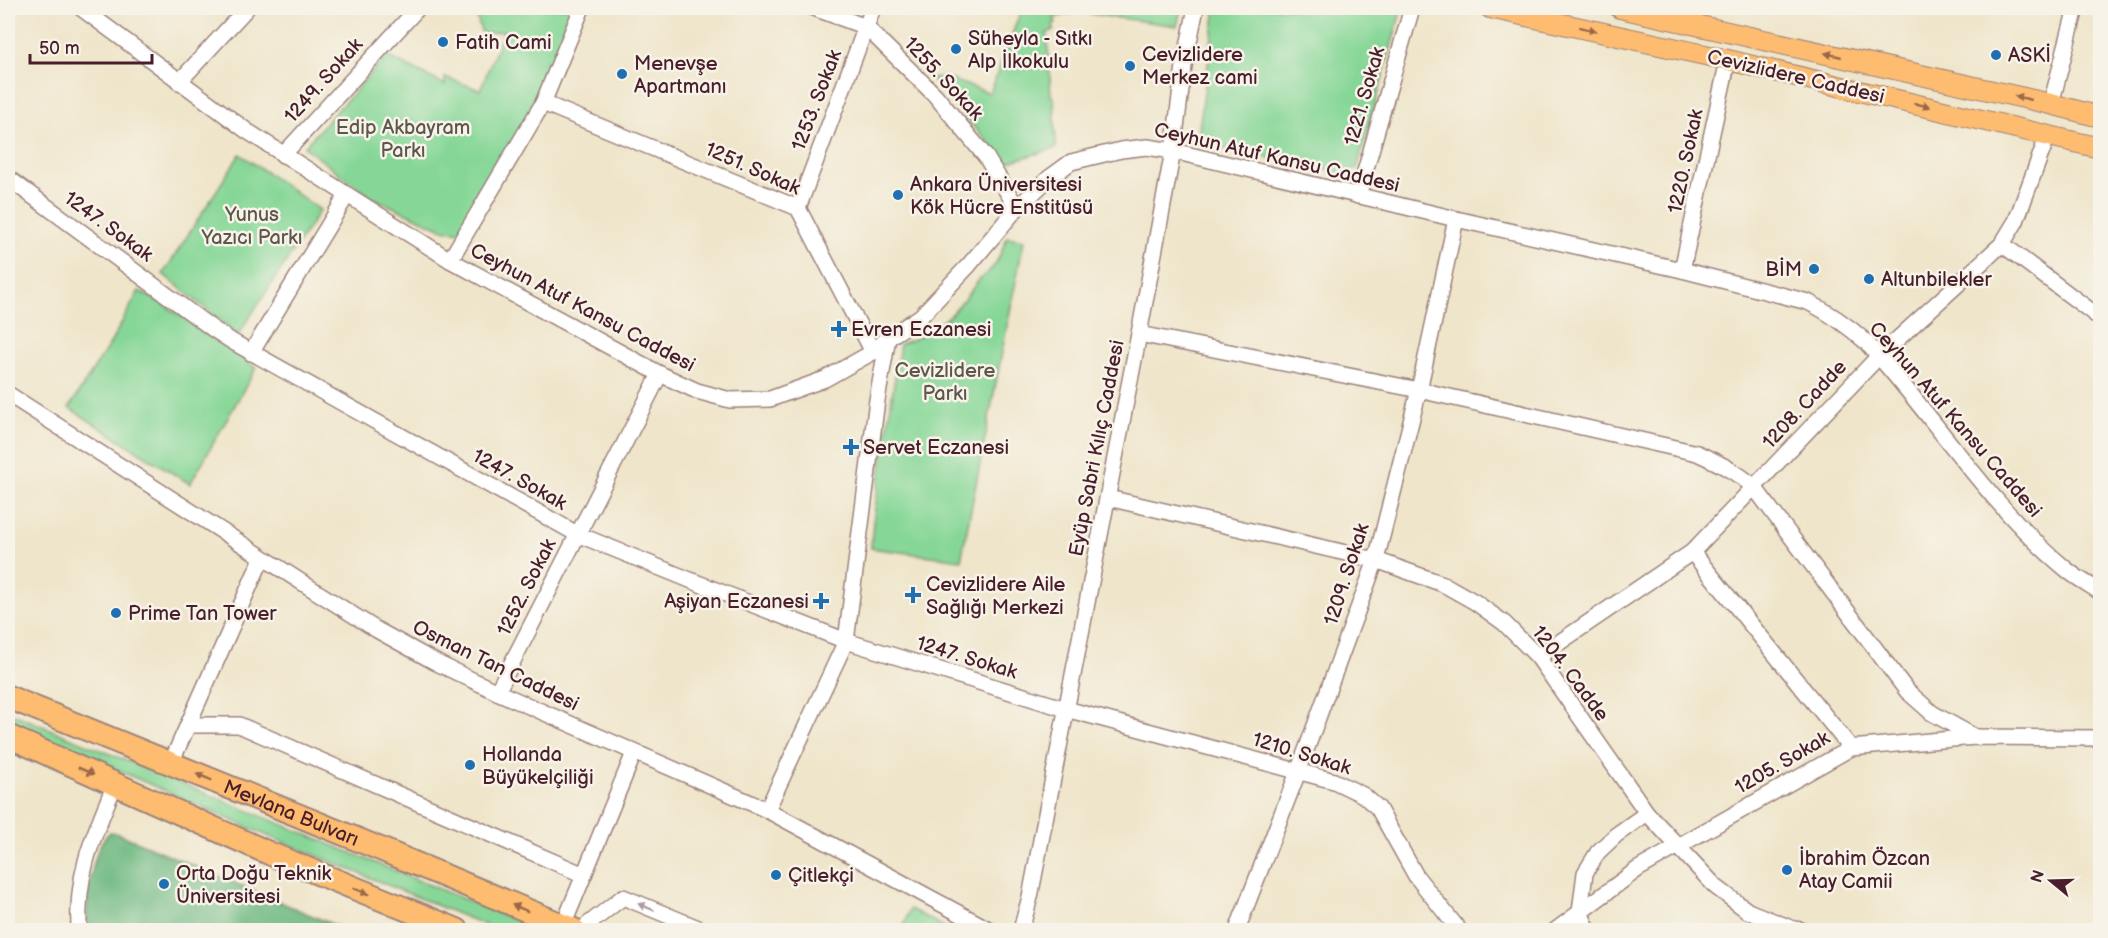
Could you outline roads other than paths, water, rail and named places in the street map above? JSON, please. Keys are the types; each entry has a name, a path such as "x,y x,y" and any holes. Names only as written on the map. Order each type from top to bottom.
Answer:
{"highway":[{"name":"Mevlana Bulvarı","path":"8,697 573,929"},
{"path":"8,736 271,854 457,930"},
{"path":"8,750 33,747"}],"main road":[{"name":"Cevizlidere Caddesi","path":"1490,8 1728,60 2100,148"},
{"name":"Cevizlidere Caddesi","path":"1620,8 1655,11 2100,117"}],"street":[{"name":"Ceyhun Atuf Kansu Caddesi","path":"81,8 179,82 283,155 450,260 660,374 697,391 730,400 770,399 825,379 873,352 888,338 921,316 969,265 1017,208 1049,178 1071,162 1121,150 1146,147 1173,151 1682,270 1808,302 1848,326 1879,356 2012,518 2067,571 2100,592"},
{"path":"179,82 247,8"},
{"name":"1249. Sokak","path":"283,155 418,8"},
{"path":"450,260 543,103 582,8"},
{"name":"1255. Sokak","path":"814,8 866,27 935,95 986,157 1017,208"},
{"name":"1253. Sokak","path":"798,208 873,8"},
{"name":"Eyüp Sabri Kılıç Caddesi","path":"1021,930 1030,897 1108,498 1173,151 1184,66 1196,8"},
{"name":"1221. Sokak","path":"1358,196 1412,8"},
{"path":"2051,104 2076,8"},
{"name":"1220. Sokak","path":"1682,270 1728,60"},
{"name":"1251. Sokak","path":"543,103 798,208 873,352"},
{"name":"1208. Cadde","path":"1538,657 1692,552 1879,356 2002,244 2016,221 2048,135"},
{"name":"1247. Sokak","path":"8,178 213,329 251,353 577,534 846,641 1066,710"},
{"path":"251,353 347,195"},
{"name":"1209. Sokak","path":"1237,930 1376,560 1419,390 1456,219"},
{"path":"2002,244 2100,318"},
{"path":"1139,334 1419,390 1697,453 1738,473 1754,488 1907,691 1932,713 1975,737"},
{"path":"767,810 846,641 877,400 888,338"},
{"name":"1252. Sokak","path":"497,692 660,374"},
{"name":"Osman Tan Caddesi","path":"8,394 262,558 377,630 437,663 497,692 767,810 990,930"},
{"name":"1204. Cadde","path":"1108,498 1376,560 1443,584 1475,602 1504,623 1538,657 1647,813 1676,846 1716,886 1748,911 1792,929 1801,930"},
{"path":"1692,552 1851,747"},
{"path":"171,763 262,558"},
{"name":"1210. Sokak","path":"1066,710 1334,781 1363,795 1383,814 1416,876 1459,930"},
{"path":"188,725 239,725 584,875"},
{"name":"1205. Sokak","path":"1556,930 1624,878 1851,747 1975,737 2100,738"},
{"path":"573,929 584,875 634,753"},
{"path":"79,930 80,888 84,864 91,840 116,784"},
{"path":"1588,930 1580,912 1585,873 1598,852 1616,835 1647,813"},
{"path":"573,929 623,897 698,928 698,930"}],"place":[{"name":"Fatih Cami","path":"443,42"},
{"name":"Süheyla - Sıtkı Alp İlkokulu","path":"956,49"},
{"name":"ASKİ","path":"1996,55"},
{"name":"Cevizlidere Merkez cami","path":"1130,66"},
{"name":"Menevşe Apartmanı","path":"622,74"},
{"name":"Ankara Üniversitesi Kök Hücre Enstitüsü","path":"898,195"},
{"name":"BİM","path":"1814,269"},
{"name":"Altunbilekler","path":"1869,279"},
{"name":"Evren Eczanesi","path":"839,329"},
{"name":"Servet Eczanesi","path":"851,447"},
{"name":"Cevizlidere Aile Sağlığı Merkezi","path":"913,595"},
{"name":"Aşiyan Eczanesi","path":"821,601"},
{"name":"Prime Tan Tower","path":"116,613"},
{"name":"Hollanda Büyükelçiliği","path":"470,765"},
{"name":"İbrahim Özcan Atay Camii","path":"1787,870"},
{"name":"Çitlekçi","path":"776,875"},
{"name":"Orta Doğu Teknik Üniversitesi","path":"164,884"}],"park label":[{"name":"Edip Akbayram Parkı","path":"403,138"},
{"name":"Yunus Yazıcı Parkı","path":"252,226"},
{"name":"Cevizlidere Parkı","path":"945,382"}]}
